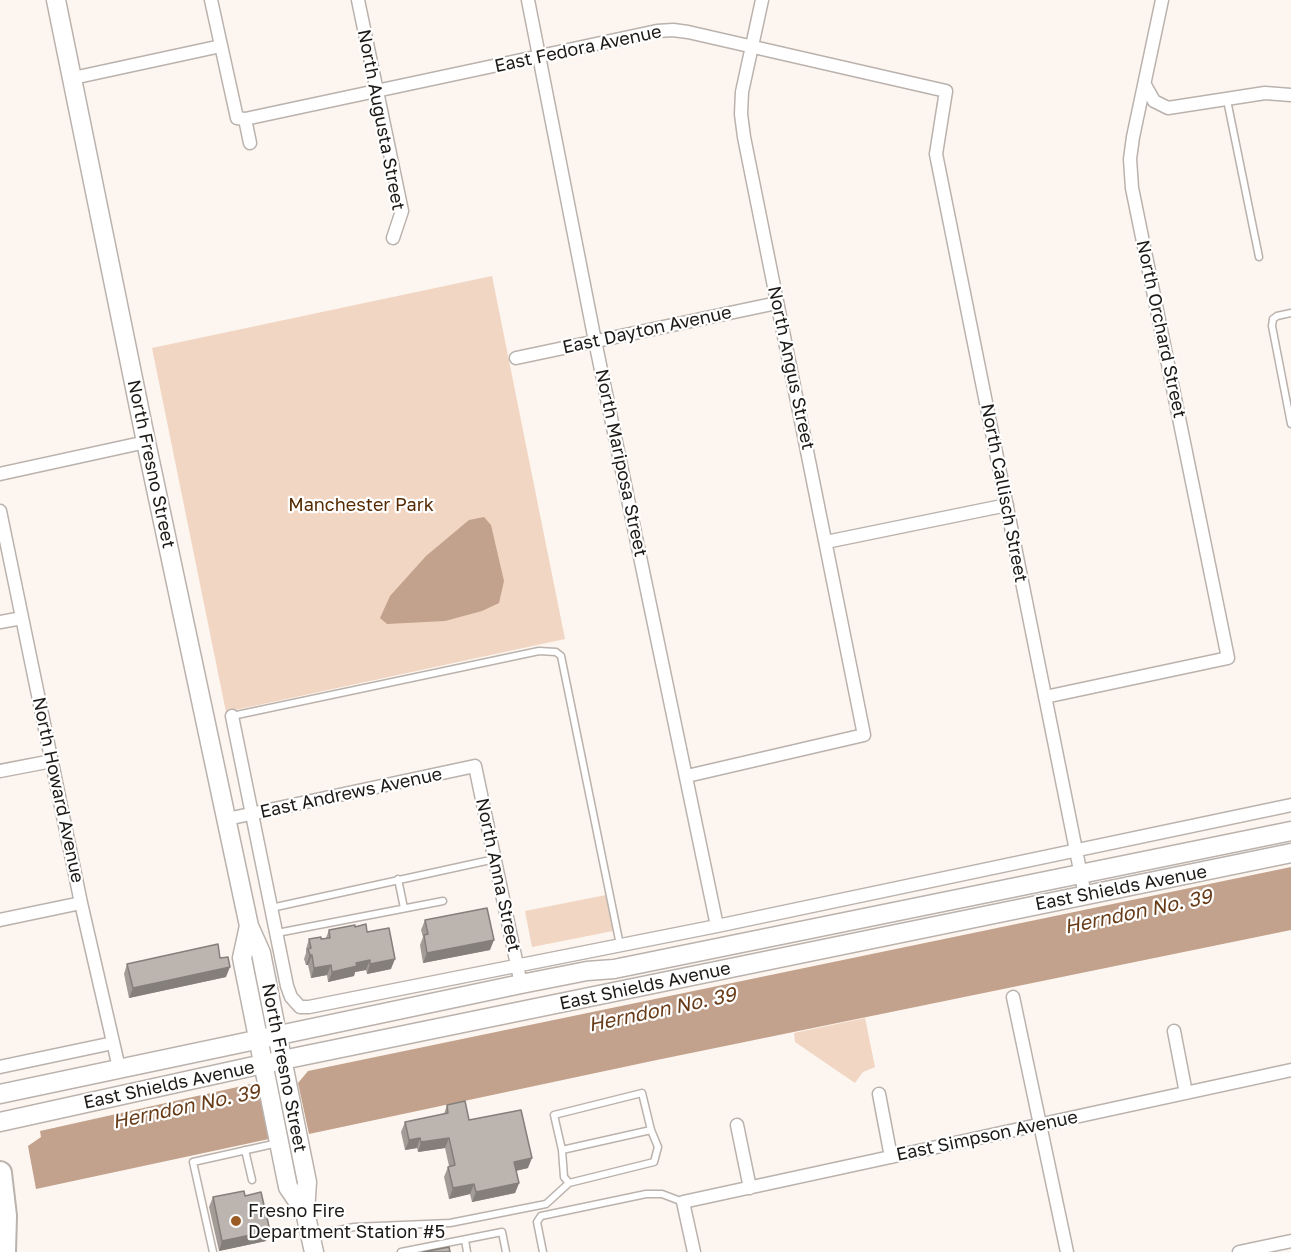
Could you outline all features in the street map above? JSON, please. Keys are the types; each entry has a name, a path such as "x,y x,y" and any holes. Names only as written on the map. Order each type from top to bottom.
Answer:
{"highway":[{"path":"0,1173 5,1216 4,1252"}],"main road":[{"name":"North Fresno Street","path":"56,0 146,442 249,926 261,953 307,1182 305,1212 312,1244"},
{"name":"East Shields Avenue","path":"0,1094 521,984 587,971 614,969 1291,831"},
{"name":"East Shields Avenue","path":"0,1122 282,1060 1291,853"},
{"name":"North Fresno Street","path":"249,926 242,958 288,1187 305,1212"},
{"path":"403,1035 446,1016 515,999 521,984"}],"street":[{"path":"211,0 237,118 245,119 250,143"},
{"name":"North Augusta Street","path":"358,0 402,211 393,238"},
{"name":"North Mariposa Street","path":"528,0 595,341 717,926"},
{"name":"North Angus Street","path":"687,776 864,735 741,114 742,92 762,0"},
{"name":"North Orchard Street","path":"1045,698 1228,658 1132,188 1130,159 1133,137 1162,0"},
{"name":"East Fedora Avenue","path":"245,119 657,31 688,32 946,92"},
{"path":"73,78 221,46"},
{"path":"1145,85 1154,101 1168,108 1265,93 1291,95"},
{"name":"North Callisch Street","path":"946,92 936,154 1085,895"},
{"name":"East Dayton Avenue","path":"516,358 777,303"},
{"path":"0,474 146,442"},
{"path":"826,542 1007,505"},
{"name":"North Howard Avenue","path":"0,511 81,903 119,1068"},
{"path":"0,622 22,618"},
{"path":"232,716 291,997 300,1007 717,926 1291,805"},
{"path":"0,771 52,761"},
{"name":"East Andrews Avenue","path":"227,819 476,766"},
{"name":"North Anna Street","path":"476,766 521,984"},
{"path":"0,920 81,903"},
{"path":"1012,998 1067,1252"},
{"path":"1174,1030 1186,1093"},
{"path":"0,1067 113,1044"},
{"name":"East Simpson Avenue","path":"683,1202 1291,1070"},
{"path":"879,1094 891,1157"},
{"path":"737,1125 750,1188"},
{"path":"683,1202 694,1252"},
{"path":"1239,1252 1291,1241"}],"lane":[{"path":"1227,100 1259,257"},
{"path":"1291,313 1277,316 1272,326 1291,424"},
{"path":"232,716 539,651 556,652 561,656 620,945"},
{"path":"271,908 495,859"},
{"path":"398,879 404,908"},
{"path":"277,933 443,901"},
{"path":"312,1244 354,1227 450,1223 546,1204 569,1184 654,1162 658,1147 642,1094 554,1115 562,1150 564,1177 569,1184"},
{"path":"562,1150 651,1130"},
{"path":"213,1252 193,1162 245,1150 277,1136"},
{"path":"245,1150 252,1180"},
{"path":"543,1252 537,1222 541,1216 646,1194 662,1194 683,1202"},
{"path":"401,1252 502,1232 506,1252"},
{"path":"465,1240 467,1252"}],"green space":[{"name":"Manchester Park","path":"492,276 565,639 226,712 152,348"},
{"path":"606,895 613,931 532,947 525,911"},
{"path":"865,1018 875,1067 863,1072 855,1083 795,1042 794,1033"}],"water":[{"path":"484,517 491,525 504,581 499,603 482,611 445,621 387,624 380,618 390,596 426,556 469,520"},
{"name":"Herndon No. 39","path":"1291,867 1291,930 309,1134 298,1083 308,1071"},
{"name":"Herndon No. 39","path":"251,1084 258,1088 269,1139 36,1189 28,1146 41,1137 40,1131"}],"building":[{"path":"487,908 494,940 427,953 424,935 428,934 425,920"},
{"path":"366,924 367,932 389,928 395,959 370,964 370,960 356,963 357,966 332,972 331,965 314,968 312,955 308,949 311,948 309,939 330,938 329,930"},
{"path":"218,944 220,958 228,957 230,967 133,988 127,964"},
{"path":"465,1101 469,1120 521,1110 532,1158 514,1162 519,1183 476,1192 474,1184 453,1188 448,1167 455,1165 449,1138 421,1142 420,1138 409,1140 405,1122 448,1113 447,1105"},
{"path":"244,1191 245,1196 261,1192 270,1231 222,1241 213,1197"},
{"path":"449,1247 450,1252 423,1252"}],"place":[{"name":"Fresno Fire Department Station #5","path":"236,1221"}]}
